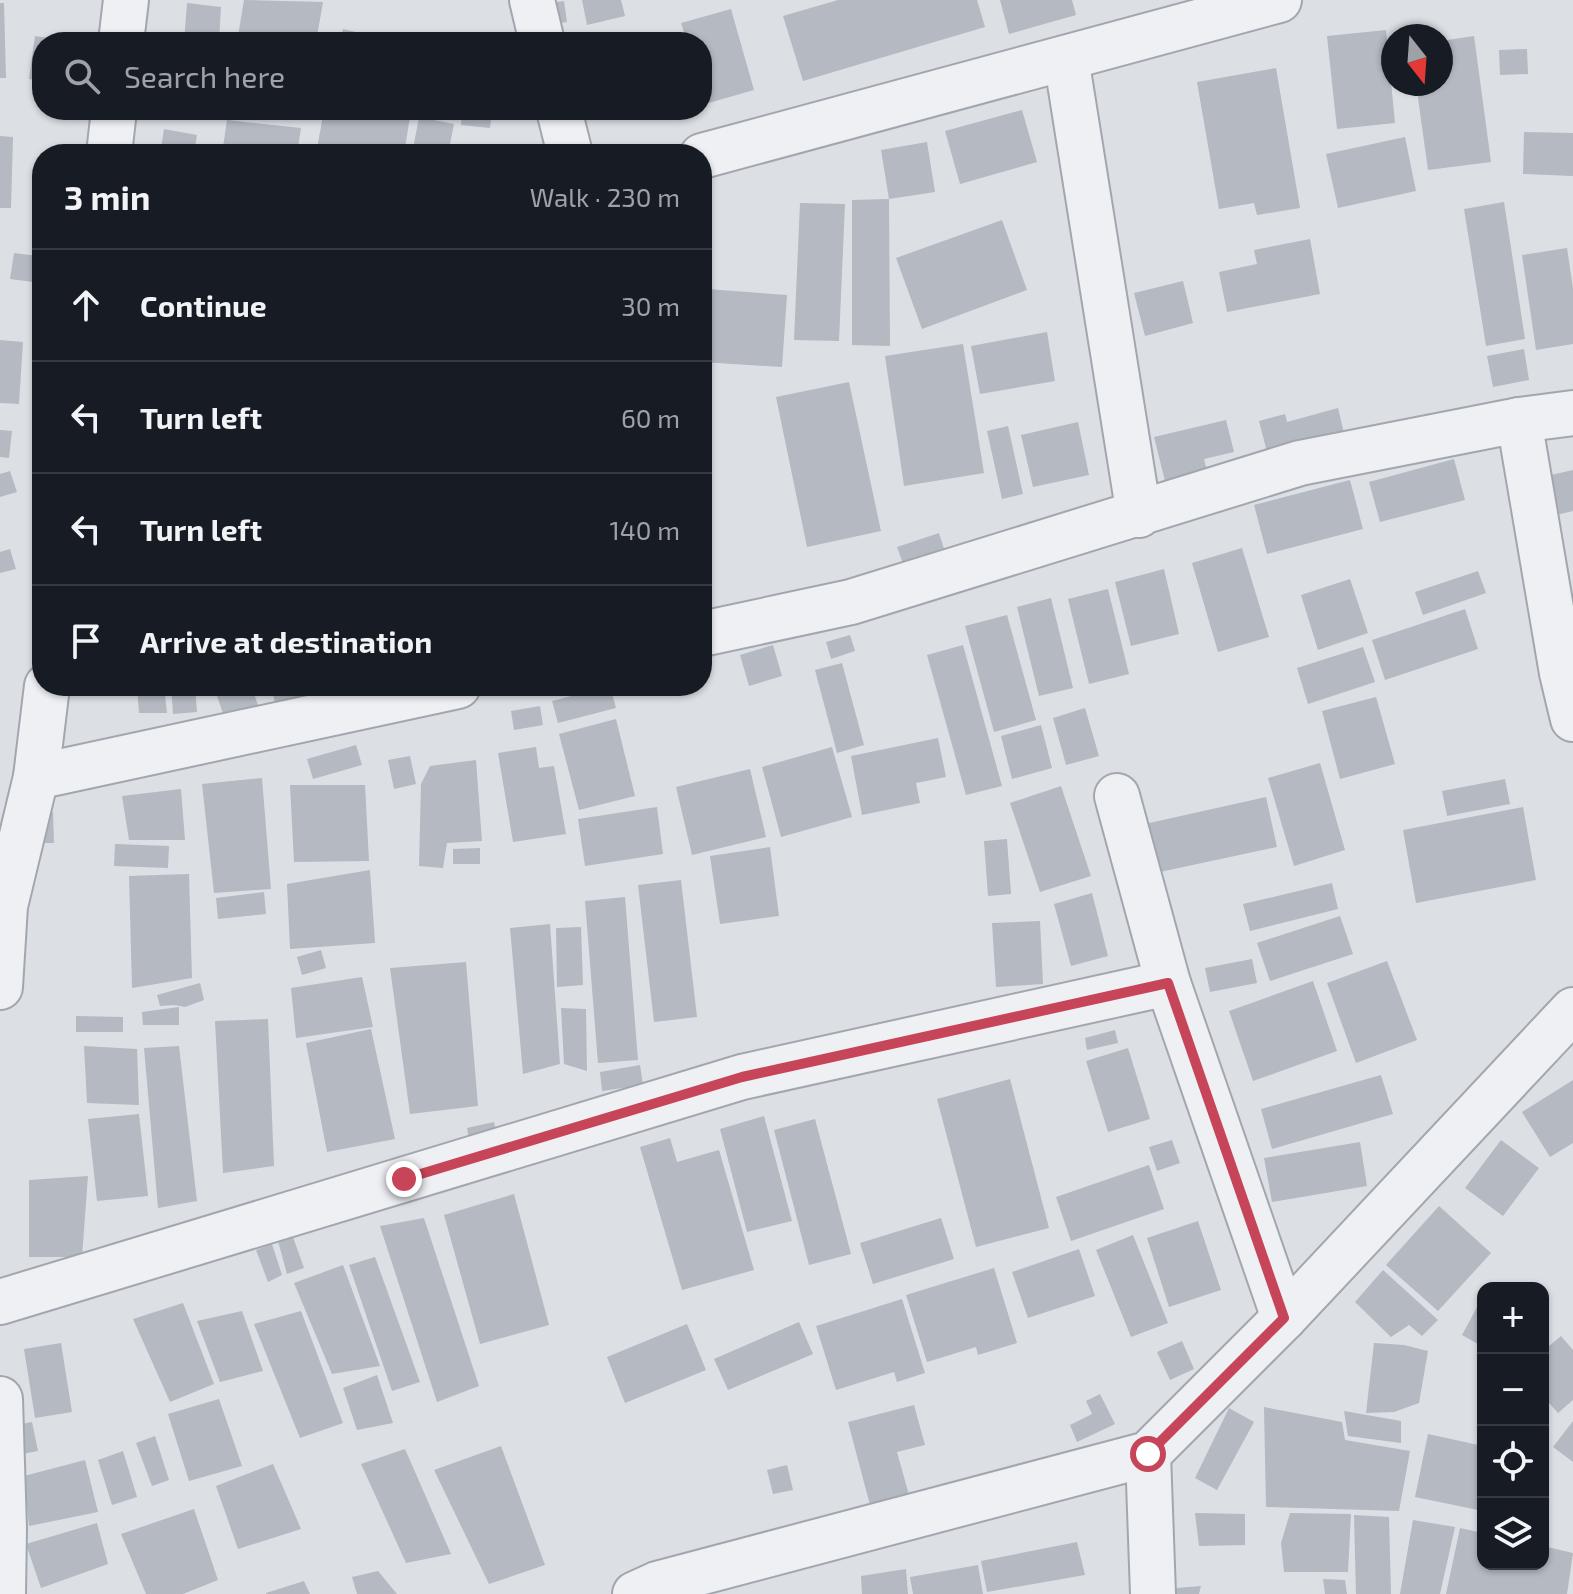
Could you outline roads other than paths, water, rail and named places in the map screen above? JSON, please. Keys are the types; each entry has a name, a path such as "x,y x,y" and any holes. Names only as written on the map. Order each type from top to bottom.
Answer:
{"street":[{"path":"122,32 126,0"},
{"path":"532,0 540,32"},
{"path":"712,153 1279,0"},
{"path":"1066,58 1139,515"},
{"path":"110,144 113,120"},
{"path":"562,120 568,144"},
{"path":"712,632 851,602 1300,463 1519,420 1573,413"},
{"path":"1519,420 1562,673 1573,719"},
{"path":"0,987 5,906 36,777 46,696"},
{"path":"36,777 412,696"},
{"path":"1117,796 1168,983 1284,1318"},
{"path":"0,1302 742,1077 1168,983"},
{"path":"635,1594 657,1584 1148,1454 1284,1318 1573,1010"},
{"path":"0,1399 3,1594"},
{"path":"1148,1454 1153,1594"}]}
